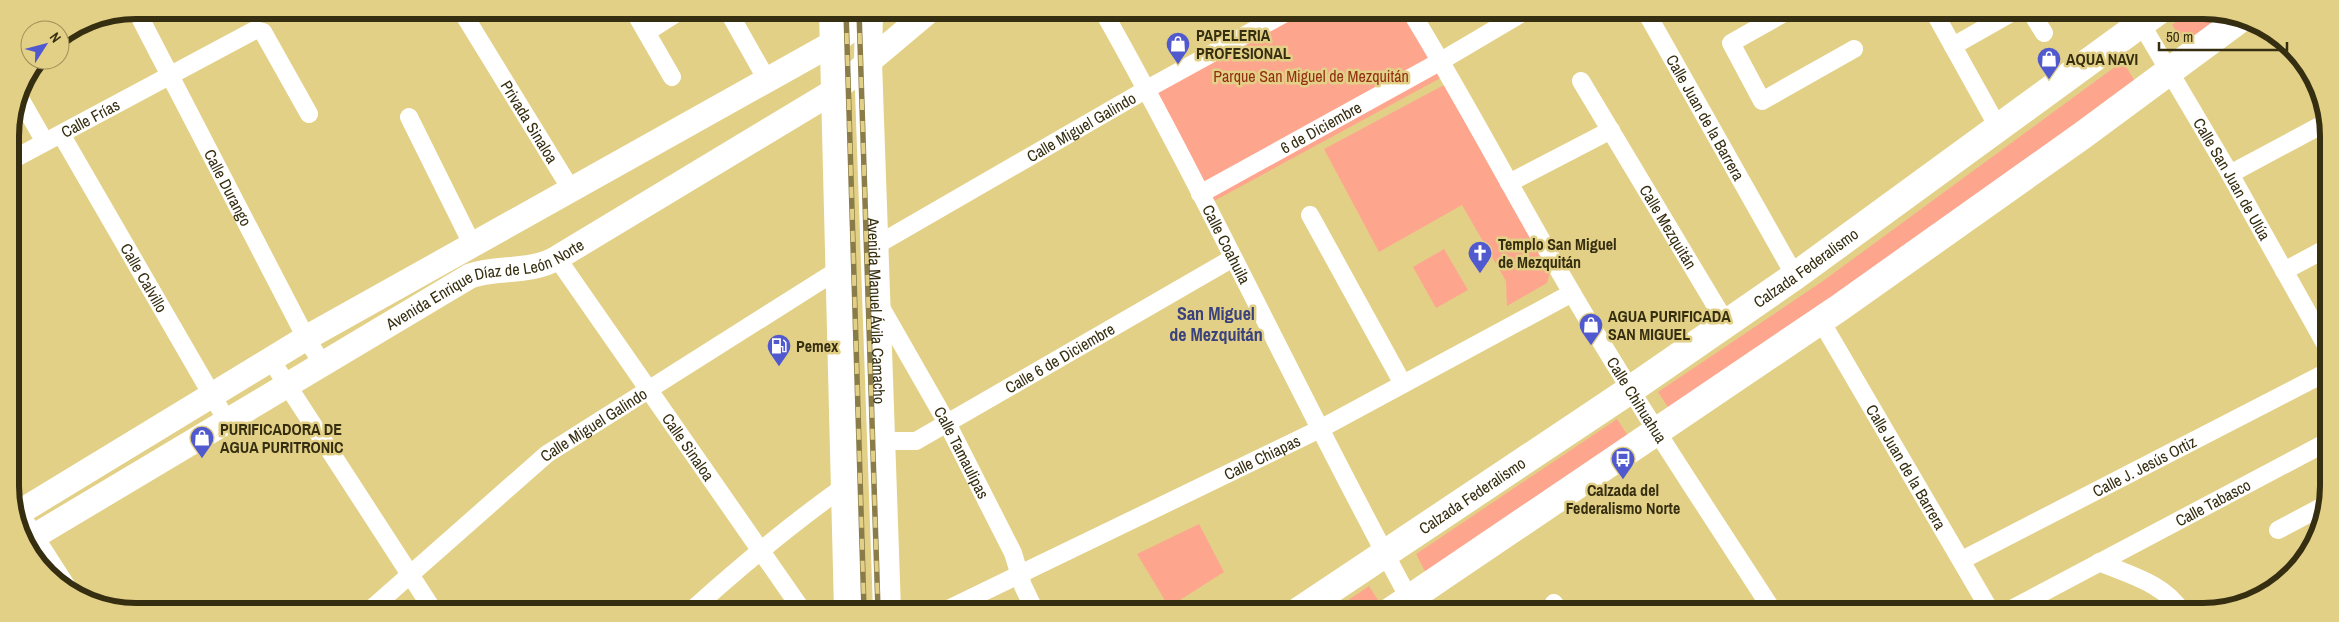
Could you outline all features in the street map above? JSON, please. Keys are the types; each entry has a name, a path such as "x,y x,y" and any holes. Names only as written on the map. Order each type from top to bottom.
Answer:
{"main road":[{"path":"833,19 848,522 848,603"},
{"name":"Avenida Enrique Díaz de León Norte","path":"21,507 306,338 834,42 863,19"},
{"name":"Avenida Manuel Ávila Camacho","path":"871,19 868,62 886,603"},
{"name":"Avenida Enrique Díaz de León Norte","path":"31,539 470,276 482,272 535,268 557,258 834,91 919,19"},
{"name":"Calzada Federalismo","path":"1310,603 1630,390 1795,276 1999,129 2140,19"},
{"path":"1412,603 1821,321 2234,23"},
{"path":"848,522 884,518"}],"street":[{"name":"Calle Durango","path":"141,19 306,338 322,363"},
{"name":"Privada Sinaloa","path":"467,19 572,190"},
{"path":"639,19 672,77"},
{"path":"647,32 667,19"},
{"path":"733,19 767,80"},
{"name":"Calle Coahuila","path":"1107,19 1147,90 1384,554 1404,603"},
{"name":"Calle Miguel Galindo","path":"875,246 1275,19"},
{"name":"Calle Chihuahua","path":"1415,19 1441,61 1508,183 1630,390 1768,603"},
{"path":"1441,61 1512,19"},
{"name":"Calle Juan de la Barrera","path":"1650,19 1795,276"},
{"path":"1774,19 1731,43 1762,101 1854,49"},
{"path":"1938,19 1999,129"},
{"path":"1953,46 2001,19"},
{"path":"2035,19 2044,34"},
{"name":"Calle San Juan de Ulúa","path":"2145,19 2169,71 2230,174 2320,335"},
{"name":"Calle Frías","path":"19,156 255,30 263,32 309,114"},
{"name":"6 de Diciembre","path":"1200,194 1441,61"},
{"name":"Calle Mezquitán","path":"1581,81 1726,324"},
{"path":"23,104 45,142"},
{"path":"408,117 473,246"},
{"path":"2230,174 2320,126"},
{"path":"1508,183 1611,130"},
{"name":"Calle Calvillo","path":"61,134 227,421"},
{"path":"1310,215 1403,384"},
{"path":"2284,271 2320,252"},
{"name":"Calle Sinaloa","path":"557,258 797,603"},
{"name":"Calle 6 de Diciembre","path":"882,441 916,442 1233,258"},
{"name":"Calle Miguel Galindo","path":"378,603 547,454 841,268"},
{"name":"Calle Chiapas","path":"961,603 1320,429 1572,293"},
{"name":"Calle Tamaulipas","path":"877,300 947,423 1013,553 1021,574 1023,586 1032,603"},
{"name":"Calle Juan de la Barrera","path":"1821,321 1986,603"},
{"path":"271,360 429,603"},
{"name":"Calle J. Jesús Ortiz","path":"1962,560 2320,376"},
{"name":"Calle Tabasco","path":"2023,603 2320,445"},
{"path":"700,603 760,549 799,518 846,485"},
{"path":"2278,530 2318,508"},
{"path":"33,541 56,571"},
{"path":"2099,562 2149,582 2167,593 2175,603"}],"green space":[{"name":"Parque San Miguel de Mezquitán","path":"1283,19 1412,19 1446,75 1214,201 1157,92"},
{"path":"2180,19 2216,20 2185,43 2172,25"},
{"path":"2123,61 2134,80 1836,300 1670,410 1658,392 1823,281"},
{"path":"1444,85 1550,272 1547,283 1507,306 1506,281 1462,205 1379,252 1324,149"},
{"path":"1444,249 1468,290 1436,308 1413,267"},
{"path":"1617,419 1628,436 1426,573 1416,554"},
{"path":"1199,524 1224,572 1175,603 1167,603 1137,554"},
{"path":"1369,586 1380,603 1344,603"}],"railway":[{"path":"846,19 864,603"},
{"path":"859,19 878,603"}],"place":[{"name":"PAPELERIA PROFESIONAL","path":"1178,65"},
{"name":"AQUA NAVI","path":"2049,80"},
{"name":"Templo San Miguel de Mezquitán","path":"1480,274"},
{"name":"AGUA PURIFICADA SAN MIGUEL","path":"1591,346"},
{"name":"Pemex","path":"779,367"},
{"name":"PURIFICADORA DE AGUA PURITRONIC","path":"202,459"},
{"name":"Calzada del Federalismo Norte","path":"1623,480"}],"district":[{"name":"San Miguel de Mezquitán","path":"1216,324"}]}
